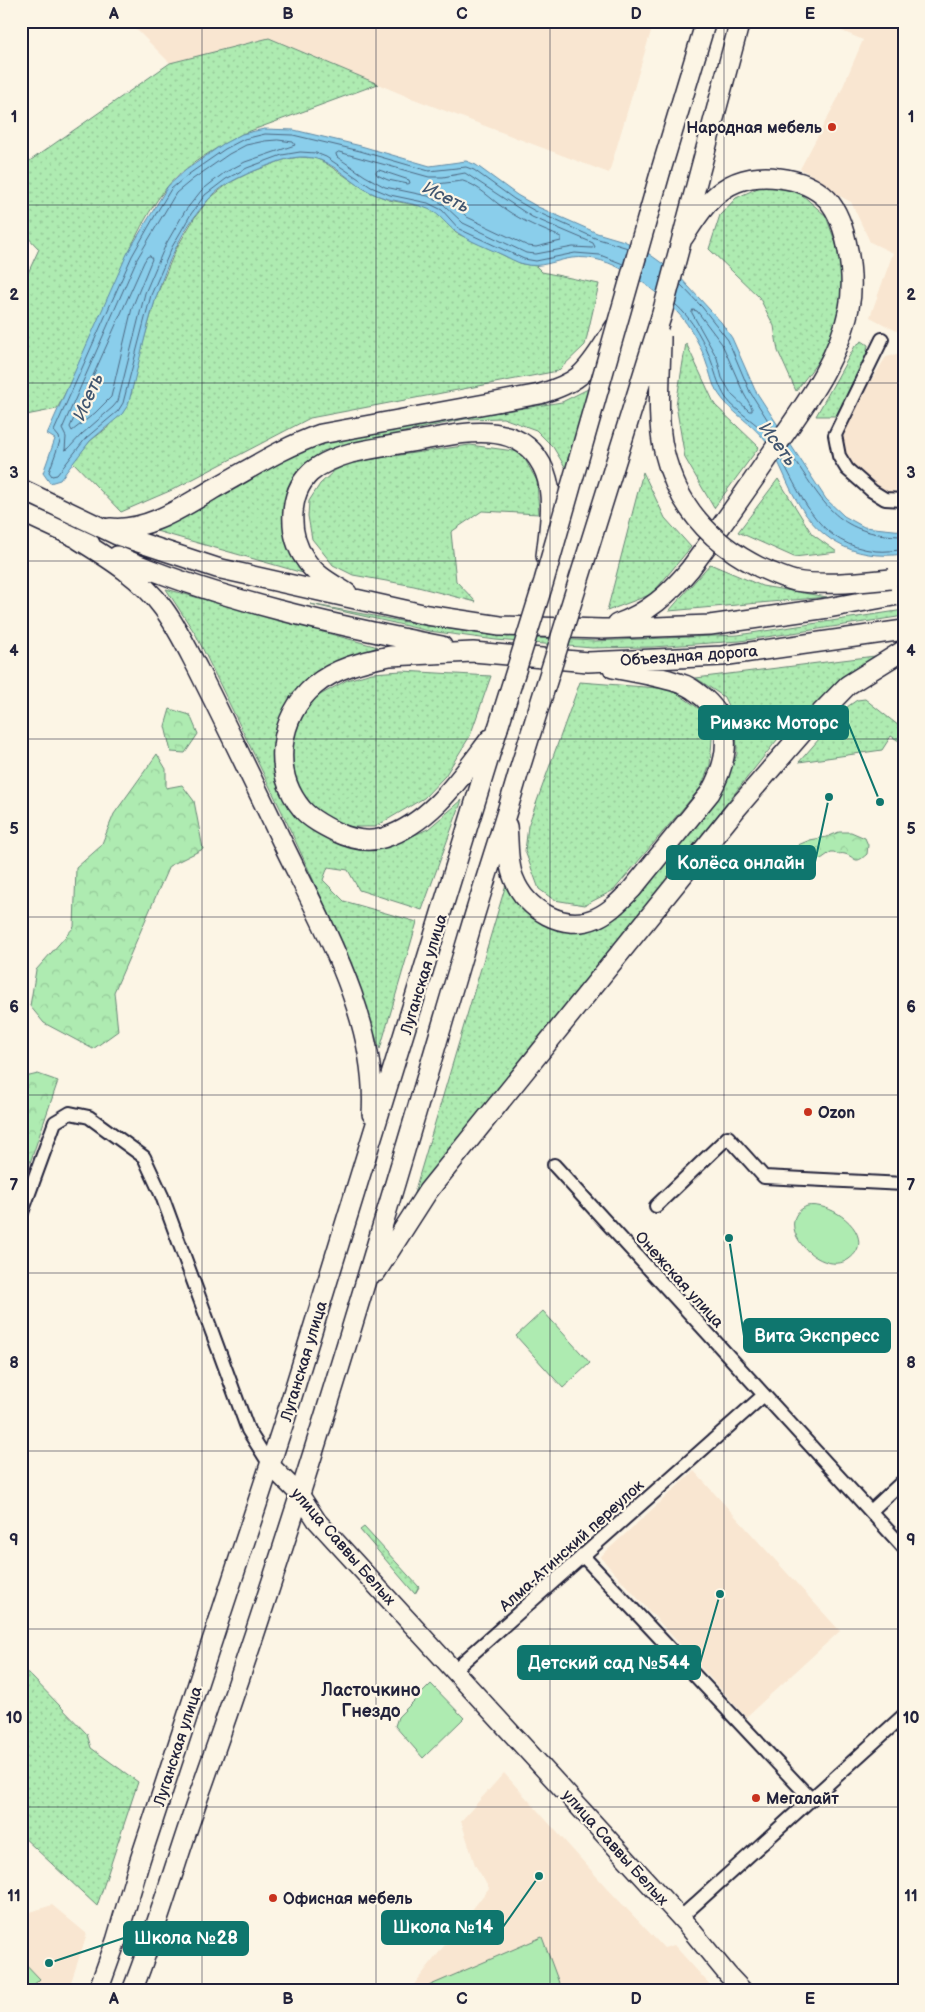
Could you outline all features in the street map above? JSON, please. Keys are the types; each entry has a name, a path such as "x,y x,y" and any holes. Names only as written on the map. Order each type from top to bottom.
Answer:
{"main road":[{"path":"544,581 661,170 706,21"},
{"path":"740,21 661,317 661,418 663,449 675,483 687,507 698,522 730,550 747,561 793,580 823,584 897,578"},
{"path":"602,629 647,611 670,592 690,569 805,405 838,345 850,306 852,285 840,224 834,210 826,199 804,184 770,176 752,178 725,188 697,216 683,238"},
{"name":"Луганская улица","path":"132,1991 145,1958 179,1850 300,1495 364,1292 506,814 661,317"},
{"path":"97,525 125,529 139,527 191,502 302,440 320,434 540,394 562,386 579,376 618,322"},
{"path":"363,602 326,580 305,559 298,546 293,518 294,503 301,484 310,473 336,457 351,452 469,431 492,432 516,439 532,452 545,472 550,509 544,581"},
{"path":"21,489 118,535 217,568 363,602 427,615 500,626 602,629 710,625 828,608 904,594"},
{"path":"21,512 79,540 140,566 272,608 331,623 473,652"},
{"path":"79,540 118,565 142,585 163,608 179,633 332,943 362,1026 370,1060 374,1093 372,1121 362,1170"},
{"name":"Луганская улица","path":"98,1991 116,1942 140,1860 270,1465 544,581"},
{"name":"Объездная дорога","path":"473,652 588,662 722,656 904,630"},
{"path":"364,1292 428,1191 737,808 810,724 848,685 904,650"},
{"path":"473,652 378,658 348,667 315,685 299,702 287,722 284,732 282,757 284,772 289,787 302,810 315,820 345,836 366,841 375,840 402,830 426,815 465,771 498,728"},
{"path":"506,814 510,867 521,893 541,913 557,919 580,923 603,915 632,889 710,793 718,779 724,760 726,743 723,724 713,706 684,684 588,662"}],"street":[{"path":"882,339 835,435 839,456 847,469 872,491 885,499 904,500"},
{"name":"улица Саввы Белых","path":"21,1214 54,1122 70,1114 89,1117 144,1157 162,1196 248,1430 270,1465 300,1495 317,1521 680,1918 743,1991"},
{"path":"656,1206 728,1137 764,1177 904,1184"},
{"name":"Онежская улица","path":"554,1165 904,1548"},
{"name":"Алма-Атинский переулок","path":"454,1670 764,1395"},
{"path":"871,1511 904,1480"},
{"path":"582,1555 811,1799"},
{"path":"680,1918 904,1715"}],"shaded area":[{"path":"128,21 654,21 609,173 406,96 269,38 170,63"},
{"path":"830,21 904,21 904,335 870,317 893,253 870,242 851,202 819,185 821,180 800,169 838,98 863,40 828,25"},
{"path":"903,353 904,496 894,490 891,496 859,476 843,457 843,425 886,357"},
{"path":"694,1471 840,1631 746,1717 600,1557"},
{"path":"504,1773 606,1887 664,1948 674,1945 711,1986 712,1991 409,1991 489,1888 475,1865 461,1821"},
{"path":"52,1905 87,1934 68,1991 21,1991 21,1915"}],"green space":[{"path":"269,38 378,84 242,134 202,158 174,179 149,212 134,240 91,340 57,409 21,416 21,288 39,249 21,230 21,167 170,63"},
{"path":"299,157 315,158 324,162 369,192 389,200 426,207 439,214 456,233 522,264 536,266 542,272 599,284 585,345 558,371 310,418 172,490 121,512 73,462 90,441 107,428 131,395 135,372 156,297 176,249 195,217 209,199 229,183 283,160"},
{"path":"781,185 800,193 826,216 836,244 843,276 839,313 825,352 796,391 778,351 774,326 759,297 709,249 720,215 736,198 762,186"},
{"path":"862,341 868,345 865,361 837,416 816,416 855,346"},
{"path":"686,343 715,405 759,447 714,508 685,458 676,405"},
{"path":"592,387 567,470 553,447 536,430 503,418 465,419 343,445 323,451 308,461 286,500 310,575 156,531 321,440 562,402"},
{"path":"470,445 521,452 537,481 539,514 482,511 451,532 456,581 476,602 414,586 353,575 333,565 312,539 308,516 309,501 320,484 334,471 352,462"},
{"path":"643,472 665,518 691,547 652,594 607,611"},
{"path":"778,479 812,534 837,552 794,557 738,532"},
{"path":"710,564 762,586 827,597 669,611"},
{"path":"166,589 378,647 344,659 275,743 276,783 299,818 387,847 428,829 462,800 422,910 359,890 348,870 328,867 323,880 344,901 417,922 380,1049 333,923 283,814 196,635"},
{"path":"310,604 422,625 497,636 595,641 738,635 904,610 904,616 740,641 652,647 592,648 496,640 429,631"},
{"path":"875,656 839,682 777,740 412,1200 509,874 522,902 602,924 620,915 721,795 737,754 736,723 724,697 696,678"},
{"path":"402,671 491,676 470,736 445,776 424,798 375,827 350,827 327,818 308,802 295,782 289,754 293,726 313,699 347,680 372,673"},
{"path":"580,682 671,689 704,712 713,727 710,765 701,787 614,890 585,905 554,900 539,889 525,851 528,826"},
{"path":"865,699 904,730 904,744 891,736 882,750 799,762 847,707 857,700"},
{"path":"170,709 190,715 198,734 185,753 171,752 165,726"},
{"path":"157,754 166,769 166,788 182,785 194,801 203,849 169,866 114,992 118,1031 93,1049 44,1023 30,1006 36,970 74,927 76,868 101,846 114,814"},
{"path":"839,832 851,832 865,838 868,845 867,854 863,858 855,860 849,855 831,852 821,859 807,863 799,856 798,845"},
{"path":"38,1074 58,1081 21,1189 21,1078"},
{"path":"807,1206 829,1209 849,1222 856,1231 859,1241 857,1250 849,1259 838,1263 825,1262 813,1256 803,1246 796,1236 794,1224 797,1214"},
{"path":"543,1311 590,1363 563,1388 516,1336"},
{"path":"364,1527 419,1587 415,1594 360,1530"},
{"path":"21,1669 32,1677 87,1734 91,1748 138,1782 97,1906 21,1835"},
{"path":"431,1684 464,1718 423,1758 395,1726 398,1717"},
{"path":"542,1937 562,1991 417,1991"},
{"path":"21,1959 40,1979 27,1991 21,1991"}],"water":[{"name":"Исеть","path":"264,129 294,130 361,146 430,166 466,161 476,165 517,195 538,207 597,233 624,241 645,251 677,274 721,322 732,338 755,390 826,499 844,516 864,527 904,531 904,554 868,554 852,550 824,534 812,522 792,492 768,444 719,395 699,344 686,323 655,292 629,273 616,266 587,258 572,258 536,265 520,263 463,236 433,211 421,206 377,195 321,160 306,157 286,159 245,175 225,185 208,200 191,222 165,271 148,325 128,405 122,414 90,441 60,480 50,483 43,473 55,439 47,434 127,254 168,186 186,170 223,144 242,134"}],"place":[{"name":"Народная мебель","path":"832,127"},
{"name":"Колёса онлайн","path":"829,797"},
{"name":"Римэкс Моторс","path":"880,802"},
{"name":"Ozon","path":"808,1112"},
{"name":"Вита Экспресс","path":"729,1238"},
{"name":"Детский сад №544","path":"720,1594"},
{"name":"Мегалайт","path":"756,1798"},
{"name":"Школа №14","path":"539,1876"},
{"name":"Офисная мебель","path":"273,1898"},
{"name":"Школа №28","path":"49,1963"}],"district":[{"name":"Ласточкино Гнездо","path":"371,1700"}]}
